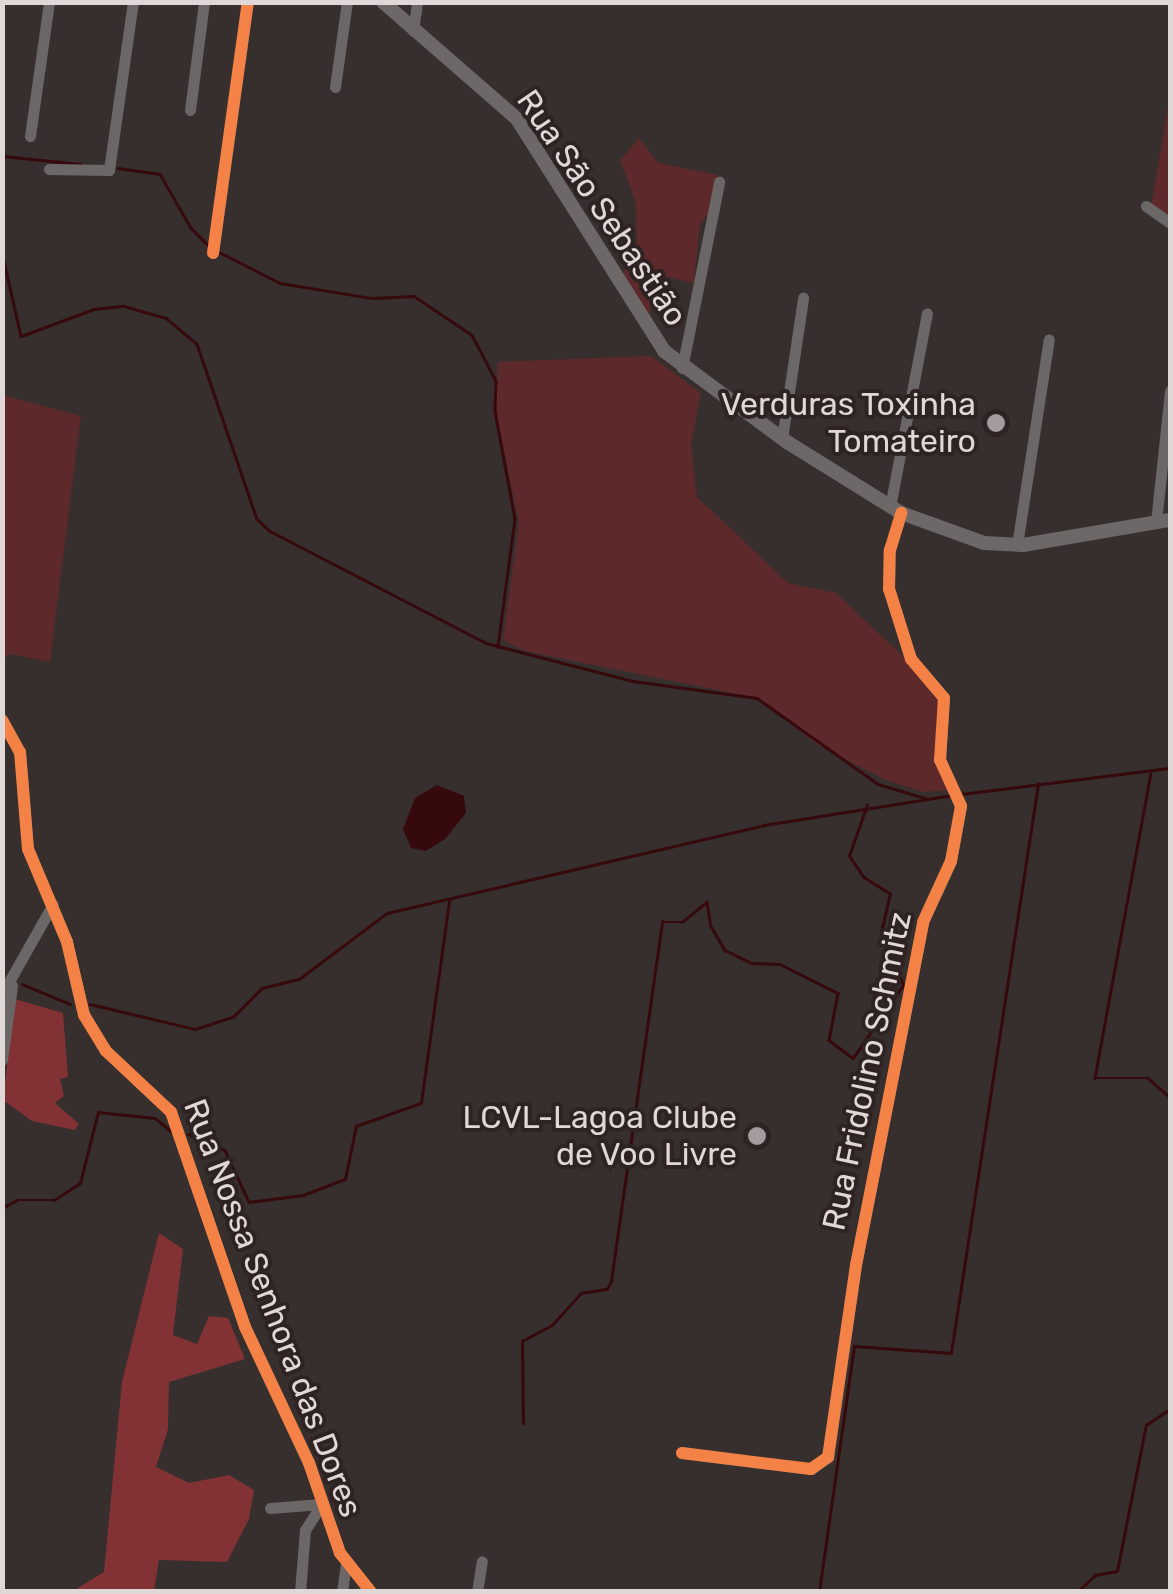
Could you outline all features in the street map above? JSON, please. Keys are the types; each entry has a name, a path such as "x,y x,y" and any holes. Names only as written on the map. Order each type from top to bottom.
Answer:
{"main road":[{"name":"Rua São Sebastião","path":"382,2 517,119 642,322 682,368 785,441 896,510 970,539 1017,545 1163,521"}],"street":[{"path":"30,136 49,2"},
{"path":"48,169 109,170 133,2"},
{"path":"190,110 204,2"},
{"path":"213,253 248,2"},
{"path":"335,87 347,2"},
{"path":"413,31 417,2"},
{"path":"682,368 718,182"},
{"path":"1146,206 1170,223"},
{"path":"785,441 803,298"},
{"name":"Rua Fridolino Schmitz","path":"682,1452 811,1469 827,1460 856,1265 922,922 951,861 960,797 940,760 944,698 912,662 889,590 890,550 928,313"},
{"path":"1017,545 1049,340"},
{"path":"785,441 800,358"},
{"path":"1163,521 1170,392"},
{"name":"Rua Nossa Senhora das Dores","path":"2,720 20,752 28,849 53,904 89,1026 106,1052 171,1112 245,1327 346,1564 371,1592"},
{"path":"2,994 53,904"},
{"path":"2,1060 14,977"},
{"path":"270,1508 322,1503"},
{"path":"300,1592 306,1528 322,1503"},
{"path":"477,1592 482,1561"},
{"path":"342,1592 346,1564"}],"shaded area":[{"path":"1170,95 1170,219 1151,206"},
{"path":"639,138 658,163 718,175 712,208 700,224 694,283 654,274 649,321 623,275 637,242 636,203 620,160"},
{"path":"651,356 701,393 691,444 697,497 788,583 836,593 939,690 940,751 953,790 923,792 886,780 818,745 757,698 525,651 503,640 519,522 495,411 498,362"},
{"path":"2,395 81,416 50,662 11,654 3,658"},
{"path":"437,785 464,796 466,813 445,839 426,851 411,848 403,829 415,798"},
{"path":"15,999 63,1013 68,1077 60,1079 64,1096 55,1103 79,1124 75,1130 32,1121 3,1100"},
{"path":"159,1233 183,1249 173,1335 197,1344 209,1316 228,1318 245,1359 169,1382 168,1429 156,1467 189,1483 229,1475 254,1490 249,1519 227,1562 159,1560 154,1591 73,1591 104,1572 122,1382"}],"waterway":[{"path":"2,156 81,164"},
{"path":"118,168 160,174 191,228 211,248"},
{"path":"2,252 21,336 94,309 124,306 166,318 197,344 257,519 270,531 486,643 633,681 757,698 878,784 925,798"},
{"path":"219,252 280,283 372,298 414,296 472,335 496,381 495,411 515,519 498,647"},
{"path":"961,794 1170,768"},
{"path":"1151,773 1095,1078 1148,1078 1170,1097"},
{"path":"819,1592 854,1346 951,1353 1038,784"},
{"path":"90,1004 195,1029 233,1017 262,988 299,979 387,913 764,825 953,795"},
{"path":"523,1424 522,1341 552,1325 581,1293 607,1289 611,1281 662,922 682,922 707,902 711,926 725,950 752,963 780,964 838,993 829,1040 853,1058 903,985 882,928 890,894 864,878 849,856 867,805"},
{"path":"188,1134 225,1150 249,1202 303,1195 345,1179 356,1126 421,1103 449,900"},
{"path":"22,984 70,1004"},
{"path":"2,1208 17,1200 54,1200 80,1183 98,1112 155,1118 171,1131"},
{"path":"1077,1592 1095,1575 1117,1571 1146,1425 1170,1409"}],"cycle path":[{"path":"213,253 248,2"},
{"path":"682,1453 811,1469 828,1457 856,1265 923,922 951,861 961,806 940,760 944,698 911,659 889,589 890,550 901,513"},
{"path":"2,720 20,752 28,849 67,942 84,1015 106,1051 171,1112 245,1327 309,1463 340,1553 371,1592"}],"place":[{"name":"Verduras Toxinha Tomateiro","path":"996,423"},
{"name":"LCVL-Lagoa Clube de Voo Livre","path":"757,1136"}]}
